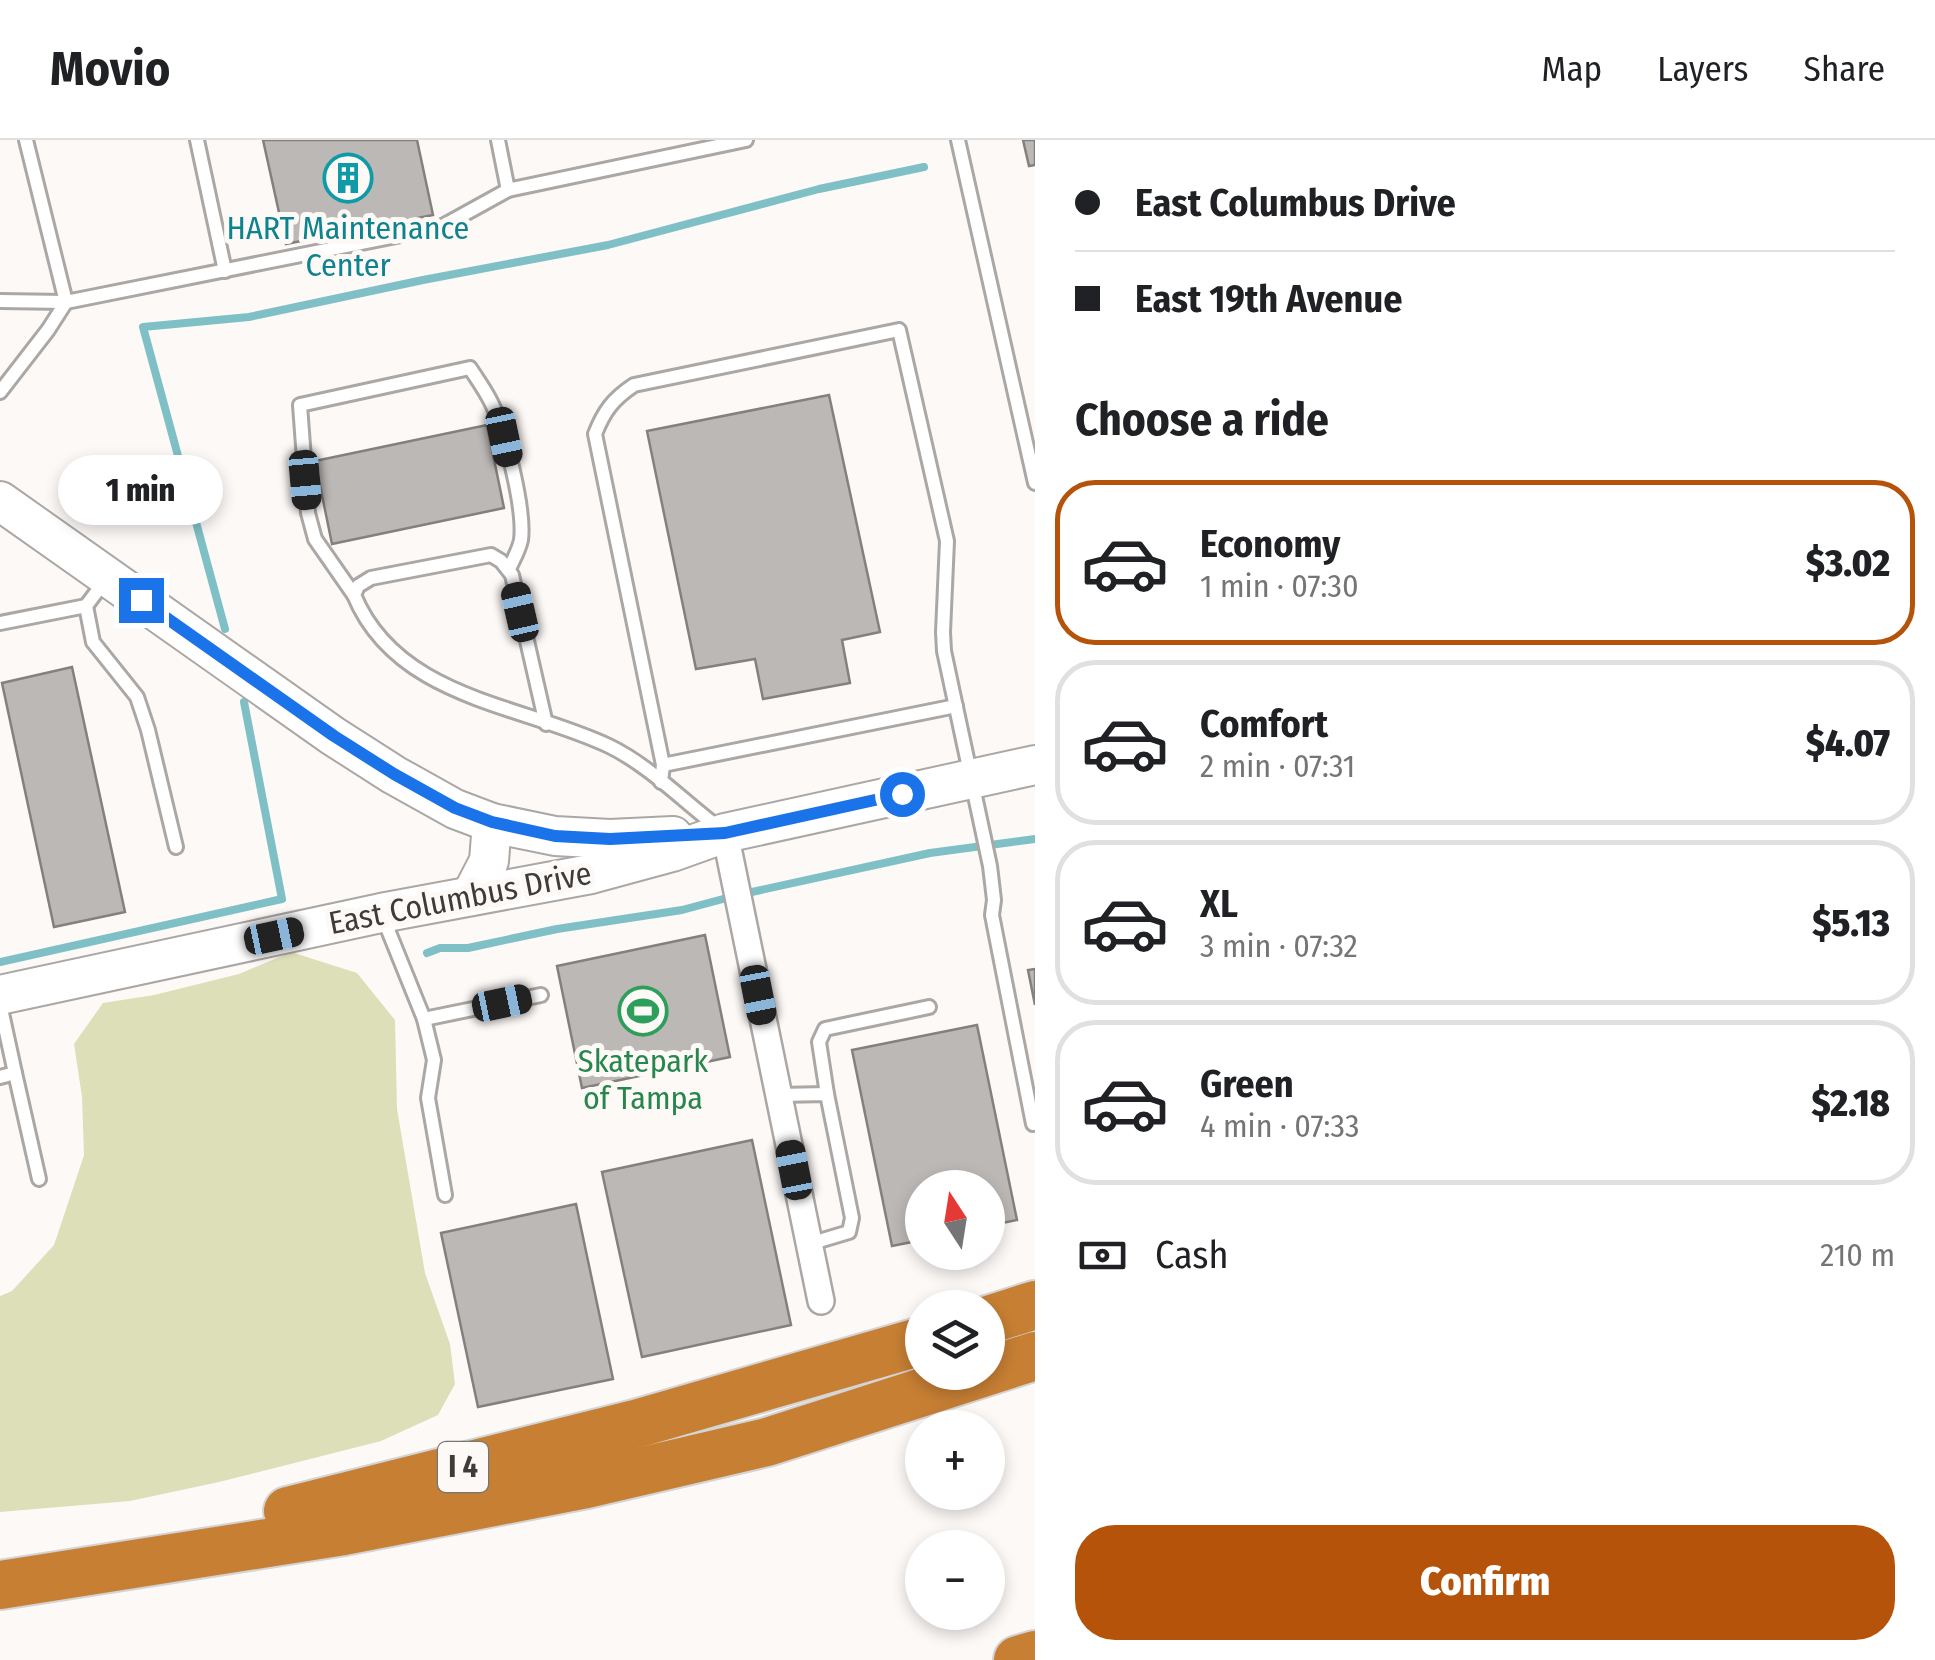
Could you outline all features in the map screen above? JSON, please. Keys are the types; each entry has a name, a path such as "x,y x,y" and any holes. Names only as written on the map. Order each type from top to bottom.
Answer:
{"highway":[{"path":"1005,1315 1035,1305"},
{"name":"I 4","path":"0,1582 639,1423 905,1347"},
{"path":"0,1582 344,1531 587,1484 767,1442 1035,1356"},
{"path":"1018,1660 1035,1655"}],"main road":[{"path":"0,502 97,592 455,808 492,822 555,836 610,839 725,833"},
{"name":"East Columbus Drive","path":"0,995 381,913 591,874 725,833 1035,765"},
{"path":"471,896 489,861 492,822"}],"street":[{"path":"725,833 821,1301"}],"lane":[{"path":"0,392 66,302 26,140"},
{"path":"197,140 225,271"},
{"path":"498,140 508,190"},
{"path":"0,301 66,302 441,228 508,190 746,140"},
{"path":"958,140 1035,483"},
{"path":"662,782 664,765 594,434 603,414 615,398 634,386 899,330 947,541 943,632 990,866 992,916 1033,1124"},
{"path":"508,569 520,545 522,524 504,437 491,402 470,368 300,405 308,513 315,540 376,632 397,655 428,677 465,694 610,747 662,782 725,833"},
{"path":"354,596 358,586 371,578 491,555 512,576 546,724"},
{"path":"0,623 97,592 92,642 136,697 148,730 176,847"},
{"path":"664,765 956,706"},
{"path":"381,913 424,1019 434,1060 428,1098 445,1195"},
{"path":"424,1019 540,995"},
{"path":"0,1004 39,1180"},
{"path":"809,1244 849,1232 852,1218 827,1094 820,1042 825,1029 929,1007"},
{"path":"0,1077 15,1074"},
{"path":"779,1095 827,1094"}],"green space":[{"path":"291,952 357,973 395,1020 397,1109 425,1273 450,1344 455,1384 438,1415 381,1441 130,1501 0,1512 0,1296 12,1291 54,1245 84,1155 82,1097 74,1044 103,1003 239,974"}],"building":[{"name":"HART Maintenance Center","path":"263,140 417,140 433,215 286,244"},
{"path":"1023,140 1035,140 1035,165 1029,166"},
{"path":"829,395 880,632 842,640 850,683 763,699 755,659 696,669 647,431"},
{"path":"487,425 504,508 332,544 315,461"},
{"path":"72,667 125,912 54,927 2,683"},
{"name":"Skatepark of Tampa","path":"705,935 730,1057 582,1088 557,966"},
{"path":"1035,969 1035,1005 1028,970"},
{"path":"977,1025 1017,1220 1005,1222 1005,1170 905,1170 905,1243 892,1246 852,1050"},
{"path":"752,1140 791,1325 642,1357 602,1172"},
{"path":"576,1204 613,1379 478,1407 441,1233"}],"waterway":[{"path":"225,629 143,327 249,317 608,245 819,189 924,167"},
{"path":"0,962 282,899 244,702"},
{"path":"427,953 682,910 930,853 1035,839"}],"place":[{"name":"HART Maintenance Center","path":"348,178"},
{"name":"Skatepark of Tampa","path":"643,1011"}],"route":[{"path":"141,600 394,774 455,808 492,822 555,836 610,839 725,833 902,794"}]}
